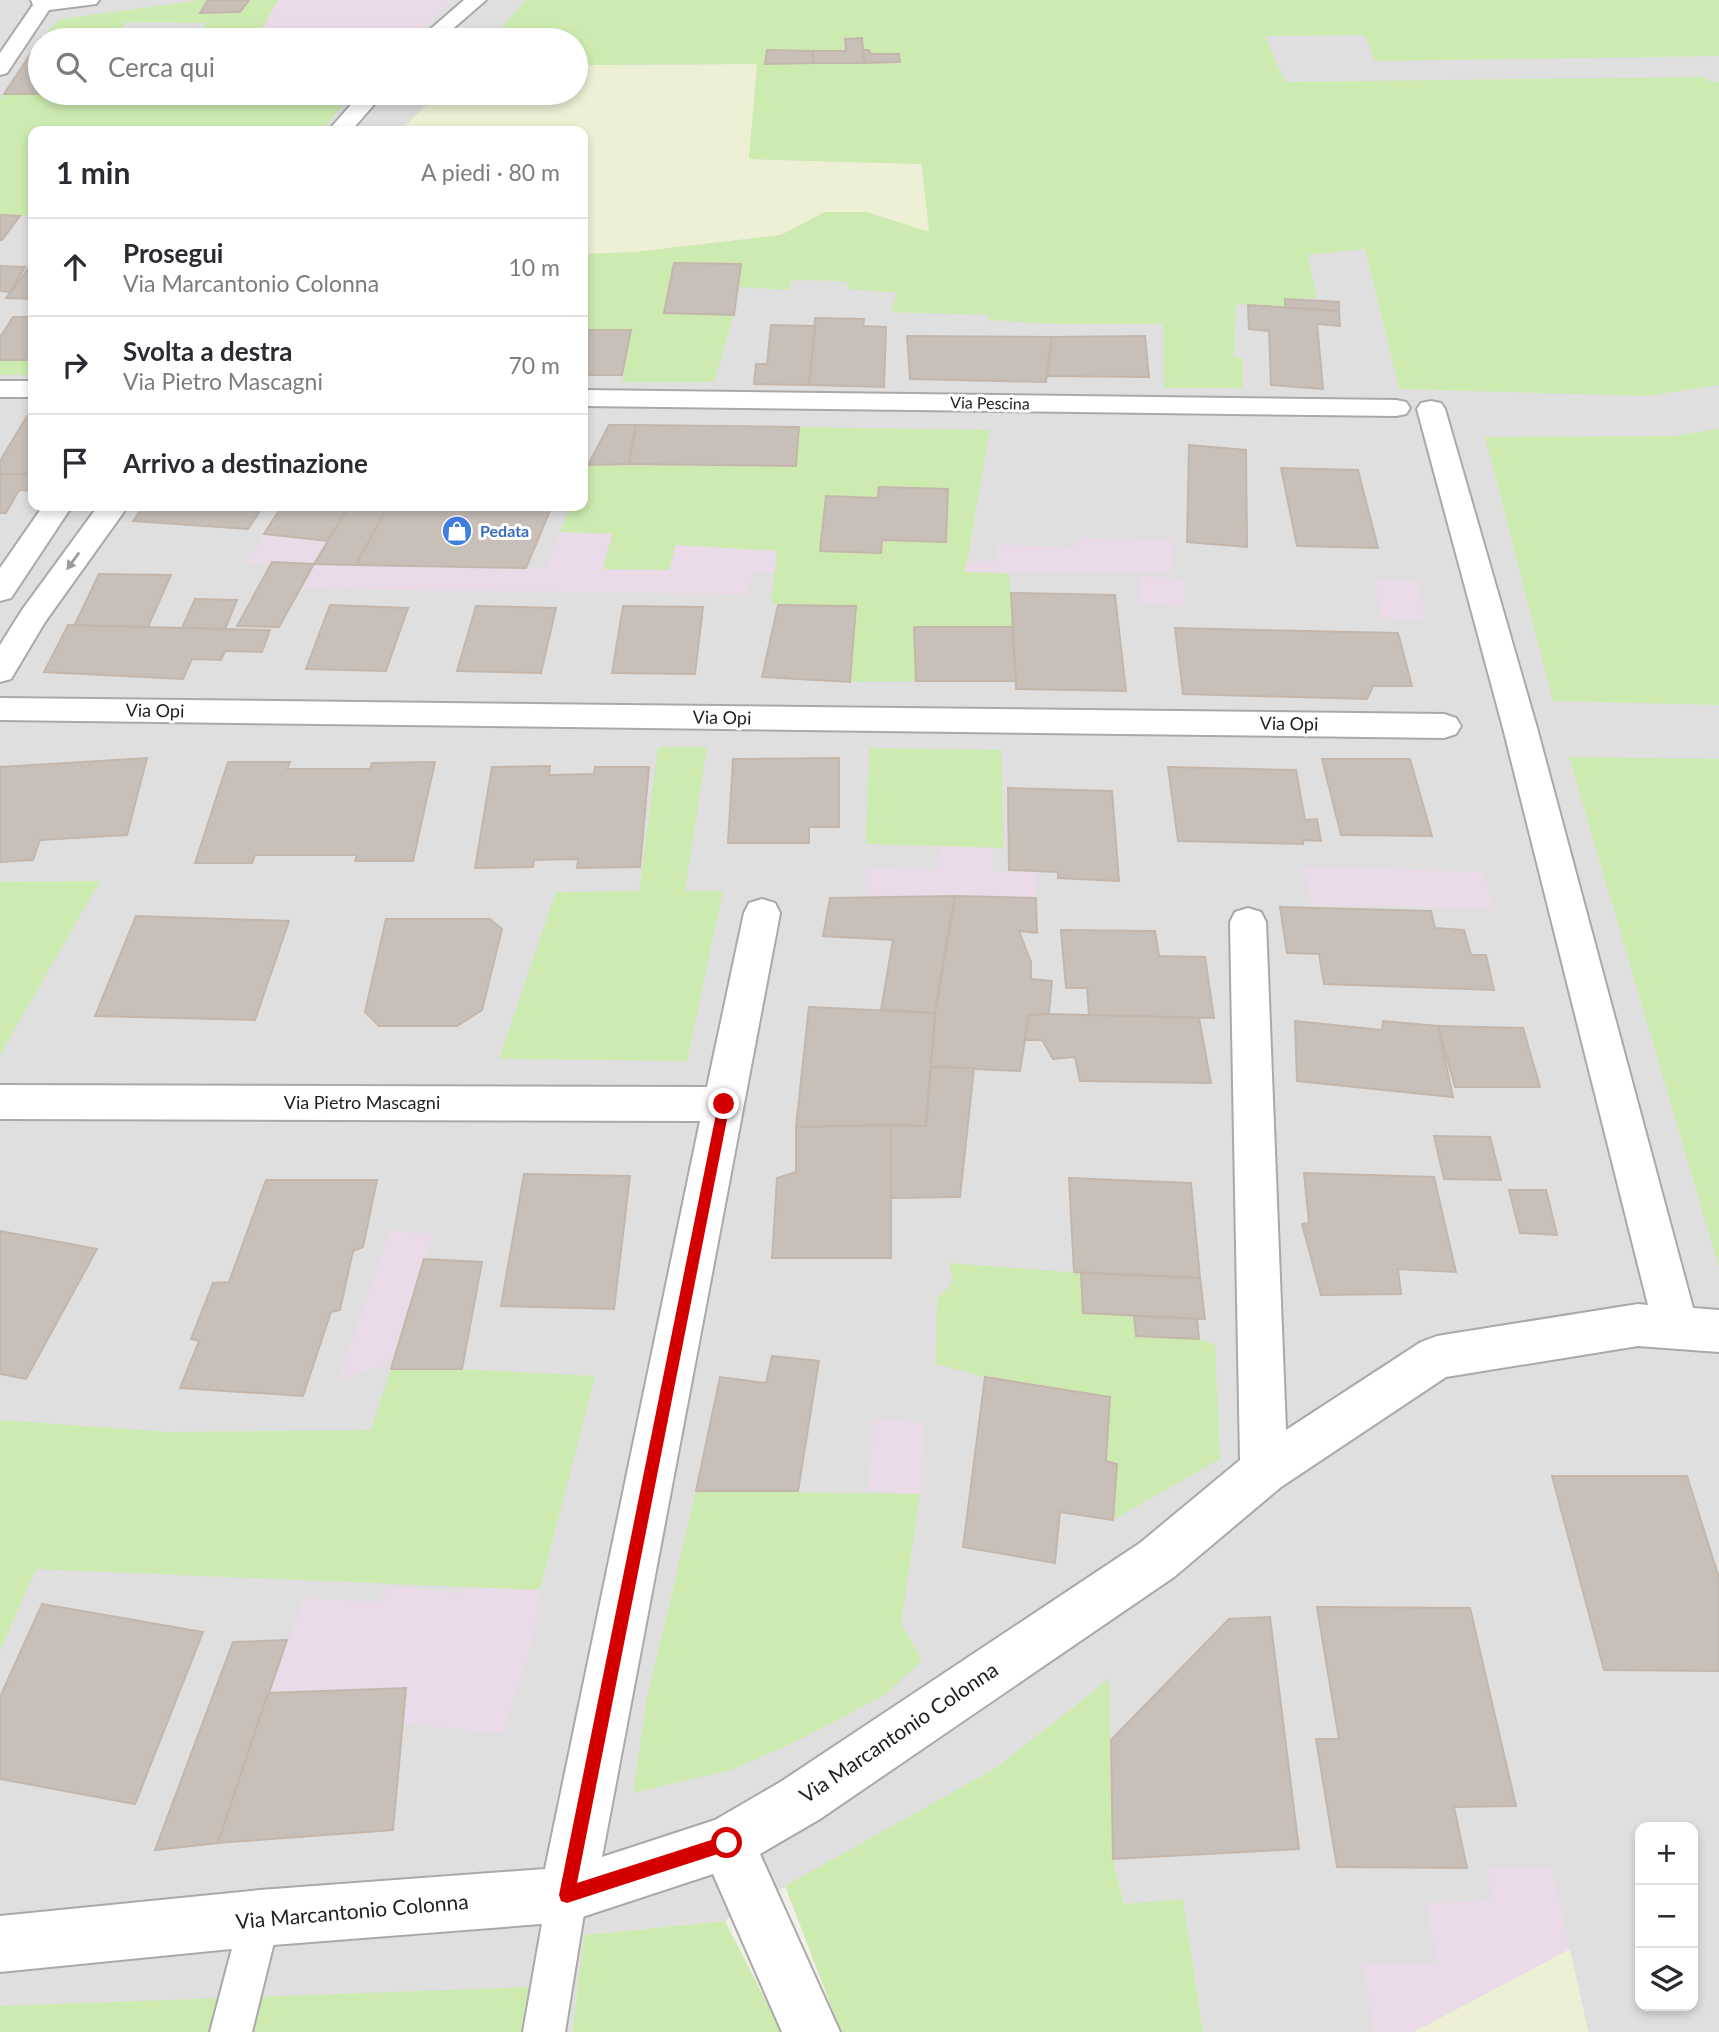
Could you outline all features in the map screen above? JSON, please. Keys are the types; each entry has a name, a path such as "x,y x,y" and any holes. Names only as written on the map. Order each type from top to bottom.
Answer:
{"street":[{"path":"0,69 42,3 89,0"},
{"path":"442,28 476,0"},
{"path":"344,126 363,105"},
{"path":"0,388 28,389"},
{"name":"Via Pescina","path":"588,398 1396,408"},
{"path":"1431,409 1520,728 1698,1330"},
{"path":"0,592 54,511"},
{"path":"0,671 33,617 109,511"},
{"name":"Via Opi","path":"0,709 1444,726"},
{"path":"567,1895 762,913"},
{"path":"1248,922 1264,1471"},
{"name":"Via Pietro Mascagni","path":"0,1102 724,1104"},
{"name":"Via Marcantonio Colonna","path":"0,1944 260,1918 567,1895 727,1843 801,1800 1157,1560 1264,1471 1437,1357 1638,1325 1698,1330"},
{"path":"727,1843 811,2032"}],"lane":[{"path":"544,2032 567,1895"},
{"path":"230,2032 260,1918"}],"shaded area":[{"path":"0,0 1719,0 1719,2032 1588,2032 1570,1950 1414,2032 1203,2032 1183,1900 1124,1905 1113,1859 1108,1680 994,1769 725,1921 584,1935 572,2032 0,2032"},
{"path":"278,0 452,0 422,28 263,28"},
{"path":"560,532 613,534 603,568 676,545 777,551 775,572 754,572 746,594 299,589 313,564 245,563 264,534 328,541 315,564 545,568"},
{"path":"1078,538 1173,539 1171,573 965,573 967,561 997,562 996,545 1078,547"},
{"path":"1139,576 1185,579 1185,607 1139,603"},
{"path":"1374,579 1418,582 1426,620 1381,618"},
{"path":"942,846 993,848 994,872 1038,871 1036,898 866,895 866,869 935,870"},
{"path":"1304,867 1483,872 1494,909 1311,905"},
{"path":"390,1230 433,1234 390,1363 338,1380"},
{"path":"874,1419 924,1423 920,1494 868,1490"},
{"path":"474,1585 540,1590 532,1642 503,1733 403,1724 405,1688 268,1693 304,1598 378,1602 389,1586 462,1593"},
{"path":"1551,1867 1570,1949 1414,2032 1374,2032 1362,1963 1437,1963 1426,1903 1493,1901 1486,1868"}],"green space":[{"path":"201,0 208,0 201,13 240,12 249,0 278,0 263,28 202,28 206,23 126,22 123,28 51,28 60,19"},
{"path":"526,0 1719,0 1719,56 1375,61 1365,35 1265,36 1285,82 1704,77 1711,82 1719,82 1719,385 1646,396 1399,389 1365,249 1308,255 1317,298 1285,299 1285,308 1236,304 1234,357 1243,358 1243,388 1164,388 1163,324 1055,324 989,320 989,315 891,312 897,293 848,289 847,281 792,280 788,290 738,287 741,264 674,264 665,313 734,315 714,382 622,382 631,331 588,330 588,254 636,252 781,235 825,212 867,212 929,232 922,164 749,159 757,64 588,65 588,28 501,28"},
{"path":"758,64 749,159 921,164 930,233 867,212 825,212 781,235 636,252 588,254 588,126 405,126 427,105 588,105 588,65"},
{"path":"4,94 28,94 28,105 343,105 326,126 28,126 28,216 0,215 0,100"},
{"path":"0,360 28,361 28,375 0,375"},
{"path":"799,427 990,430 965,572 1009,573 1012,627 914,627 916,681 850,682 856,606 771,604 777,551 676,545 669,570 603,569 612,534 560,532 569,511 588,511 588,465 796,466"},
{"path":"1719,429 1719,705 1553,701 1485,437 1674,436"},
{"path":"658,747 707,747 685,891 723,891 687,1061 499,1059 556,892 639,891"},
{"path":"869,748 1001,750 1004,848 866,844"},
{"path":"1569,757 1719,759 1719,1268"},
{"path":"100,881 0,1055 0,882"},
{"path":"950,1263 1081,1273 1083,1313 1134,1316 1136,1336 1199,1339 1215,1344 1220,1459 1113,1520 1117,1464 1106,1461 1110,1397 985,1377 936,1364 937,1299 953,1282"},
{"path":"391,1369 462,1369 595,1376 540,1590 36,1569 0,1651 0,1420 170,1432 371,1430"},
{"path":"696,1491 920,1494 901,1624 922,1660 885,1695 793,1743 731,1770 633,1793 646,1703"},
{"path":"1109,1679 1113,1859 1124,1904 1183,1899 1203,2032 841,2032 785,1886 994,1769"},
{"path":"725,1921 782,2032 572,2032 584,1935"},
{"path":"1570,1949 1588,2032 1414,2032"},
{"path":"529,1987 521,2032 0,2032 0,2006"}],"building":[{"path":"208,0 249,0 240,12 200,13"},
{"path":"862,38 864,63 813,63 813,51 846,51 845,39"},
{"path":"767,50 813,51 813,63 765,64"},
{"path":"863,50 869,50 871,54 899,54 900,62 864,63"},
{"path":"28,58 28,94 4,94"},
{"path":"0,215 20,216 2,240 0,240"},
{"path":"674,263 741,264 734,315 664,313"},
{"path":"0,266 25,267 10,292 0,291"},
{"path":"28,269 28,299 6,298"},
{"path":"1285,299 1339,302 1339,311 1285,308"},
{"path":"1248,305 1339,311 1340,326 1317,324 1323,389 1271,385 1269,331 1249,329"},
{"path":"13,317 28,317 28,360 0,360 0,337"},
{"path":"815,318 864,319 863,326 886,327 884,387 809,385"},
{"path":"771,325 815,326 809,385 754,384 756,364 767,364"},
{"path":"588,330 631,330 622,375 588,375"},
{"path":"907,336 1052,337 1046,382 910,379"},
{"path":"1145,336 1149,377 1047,376 1052,337"},
{"path":"28,416 28,474 0,474 0,461"},
{"path":"609,425 636,425 629,464 588,465"},
{"path":"636,425 799,427 796,466 629,464"},
{"path":"1189,445 1246,450 1247,547 1187,542"},
{"path":"1281,468 1358,470 1378,548 1297,546"},
{"path":"0,474 28,474 28,491 19,490 6,513 0,513"},
{"path":"879,487 948,489 946,542 882,540 881,553 820,551 826,496 878,498"},
{"path":"140,511 260,511 248,529 133,521"},
{"path":"279,511 346,511 328,541 264,534"},
{"path":"346,511 385,511 356,565 314,564"},
{"name":"Pedata","path":"385,511 550,511 526,568 356,565"},
{"path":"272,562 314,564 279,627 237,626"},
{"path":"99,574 171,575 148,627 74,626"},
{"path":"1011,593 1115,595 1126,691 1016,689"},
{"path":"195,599 237,600 225,629 182,628"},
{"path":"330,605 408,608 386,671 306,669"},
{"path":"778,605 856,606 850,682 762,677"},
{"path":"476,606 556,608 541,673 457,671"},
{"path":"623,606 703,607 695,674 612,673"},
{"path":"68,625 270,630 262,652 225,651 221,660 192,659 183,679 44,672"},
{"path":"914,627 1012,627 1016,681 916,681"},
{"path":"1175,628 1398,633 1412,686 1373,686 1367,699 1183,694"},
{"path":"147,758 127,835 40,840 33,860 0,862 0,767"},
{"path":"839,758 839,827 809,827 809,843 728,843 733,759"},
{"path":"1322,759 1410,759 1432,836 1341,835"},
{"path":"228,762 290,762 287,769 370,769 372,763 435,762 413,861 355,861 357,855 255,855 252,863 195,863"},
{"path":"550,766 549,775 594,774 595,767 649,767 640,867 577,868 578,859 534,860 533,867 475,868 492,767"},
{"path":"1168,767 1296,770 1305,820 1317,819 1321,841 1303,840 1303,844 1178,841"},
{"path":"1008,788 1112,791 1119,881 1058,878 1058,872 1009,870"},
{"path":"955,896 935,1013 881,1010 893,940 823,936 830,898"},
{"path":"955,896 1036,898 1037,933 1019,931 1031,962 1031,979 1052,981 1049,1014 1029,1015 1020,1071 931,1067 935,1013"},
{"path":"1280,907 1431,911 1435,928 1464,930 1471,955 1486,955 1494,990 1324,984 1319,954 1287,953"},
{"path":"136,916 289,921 255,1020 95,1016"},
{"path":"386,919 490,919 502,929 482,1010 457,1026 379,1026 365,1012"},
{"path":"1061,930 1155,931 1159,956 1205,957 1214,1018 1089,1015 1087,988 1066,988"},
{"path":"809,1007 935,1013 926,1126 796,1127"},
{"path":"1029,1015 1199,1018 1211,1083 1080,1081 1075,1057 1053,1059 1042,1040 1025,1040"},
{"path":"1295,1021 1382,1030 1383,1021 1438,1026 1453,1097 1297,1081"},
{"path":"1438,1026 1523,1028 1540,1087 1455,1087"},
{"path":"931,1067 974,1068 960,1197 890,1198 891,1125 926,1126"},
{"path":"891,1125 891,1258 772,1258 777,1178 796,1172 796,1127"},
{"path":"1434,1136 1490,1137 1501,1180 1444,1179"},
{"path":"1304,1173 1434,1177 1456,1272 1398,1269 1401,1294 1321,1295 1302,1224 1309,1223"},
{"path":"524,1174 630,1176 614,1309 501,1306"},
{"path":"1069,1178 1191,1183 1200,1278 1074,1272"},
{"path":"266,1180 377,1180 363,1247 353,1251 340,1310 331,1312 303,1396 180,1388 199,1341 191,1339 213,1283 229,1282"},
{"path":"1509,1190 1546,1190 1557,1235 1520,1233"},
{"path":"0,1231 97,1249 26,1379 0,1374"},
{"path":"424,1259 482,1262 462,1369 391,1369"},
{"path":"1081,1273 1200,1278 1205,1319 1083,1313"},
{"path":"1134,1316 1197,1319 1199,1339 1136,1336"},
{"path":"772,1356 819,1361 798,1491 696,1491 720,1377 766,1383"},
{"path":"985,1377 1110,1397 1106,1461 1117,1464 1113,1520 1060,1512 1055,1563 963,1547"},
{"path":"1552,1476 1687,1476 1719,1578 1719,1671 1604,1670"},
{"path":"42,1604 203,1632 135,1804 0,1779 0,1697"},
{"path":"1317,1607 1470,1608 1516,1806 1454,1807 1467,1868 1337,1867 1316,1739 1339,1739"},
{"path":"1270,1617 1299,1849 1113,1859 1111,1740 1229,1619"},
{"path":"287,1640 218,1843 155,1850 233,1642"},
{"path":"406,1688 393,1830 218,1843 268,1693"}],"place":[{"name":"Pedata","path":"457,531"}],"route":[{"path":"724,1104 567,1895 727,1843"}]}
